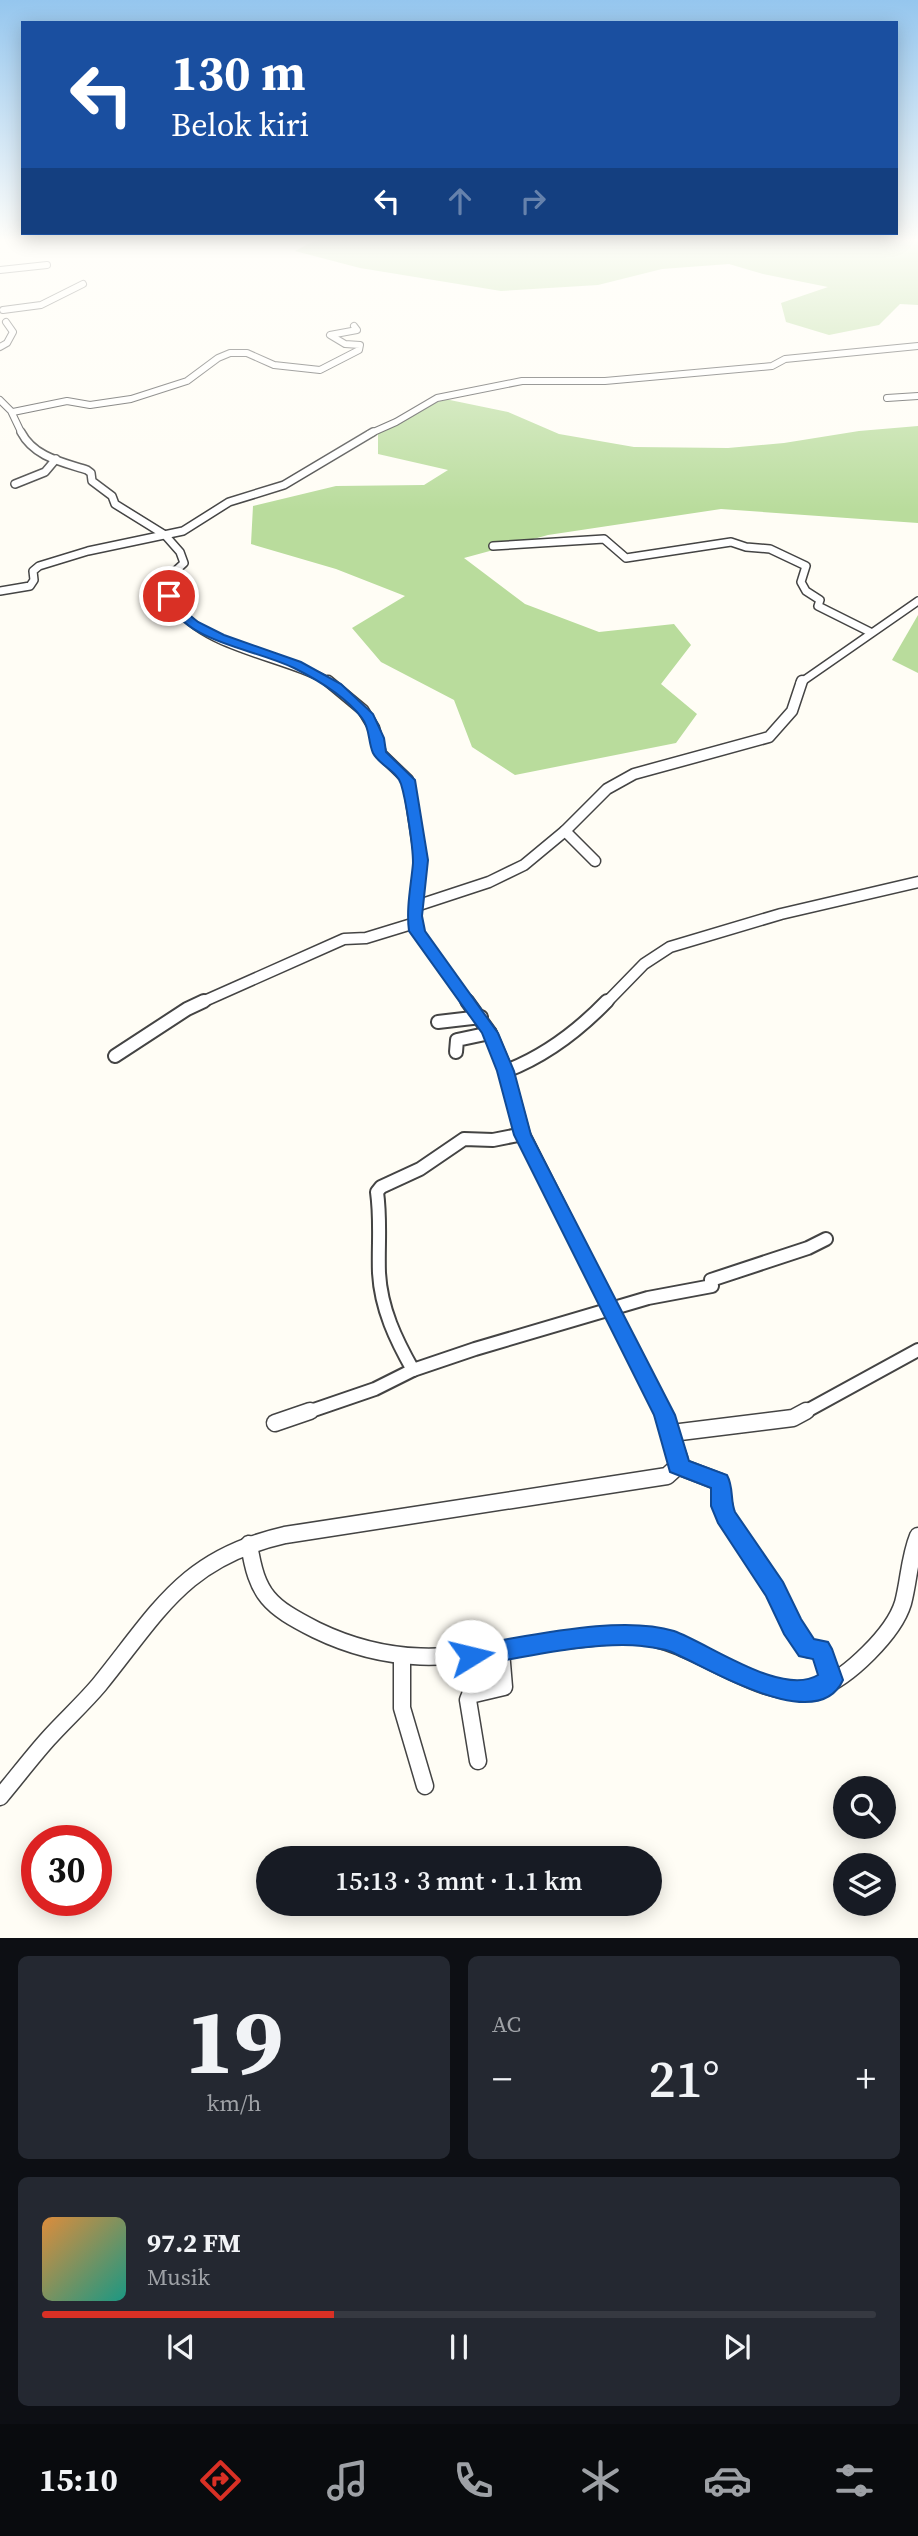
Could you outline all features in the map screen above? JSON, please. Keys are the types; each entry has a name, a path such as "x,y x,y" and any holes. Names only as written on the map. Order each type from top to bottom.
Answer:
{"street":[{"path":"0,347 7,343 13,332 9,328"},
{"path":"338,328 340,333"},
{"path":"13,412 68,401 90,405 131,399 187,381 218,358 230,353 247,353 274,365 323,370 359,350 360,345 345,344 330,335 356,328"},
{"path":"0,591 30,586 34,580 33,571 40,566 88,551 191,527 222,505 284,485 366,435 396,422 437,398 488,390 522,381 606,381 724,371 772,366 785,359 918,346"},
{"path":"887,398 918,396"},
{"path":"0,400 13,412 31,446 56,459 87,470 91,473 92,481 111,496 115,504 165,535 178,547 184,563 171,575 166,585 176,610 193,624 220,638 314,673 336,687 368,717 380,753 408,780 410,786 420,860 415,923 417,931 490,1033 506,1071 523,1135 672,1433 679,1458 678,1466 667,1476 522,1496 249,1544 208,1564 177,1589 153,1614 95,1689 47,1740 0,1797"},
{"path":"15,484 45,472 56,459"},
{"path":"493,546 604,539 626,558 727,542 746,547 765,547 806,566 801,582 806,591 820,600 818,606 870,632"},
{"path":"416,906 467,890 524,864 565,831 607,789 634,774 769,737 792,711 800,683 918,601"},
{"path":"565,831 595,861"},
{"path":"506,1071 529,1062 583,1026 643,964 670,947 781,914 918,882"},
{"path":"115,1056 187,1009 295,959 344,939 366,938 415,923"},
{"path":"438,1022 481,1017"},
{"path":"456,1052 457,1040 490,1033"},
{"path":"413,1370 392,1334 379,1275 381,1219 377,1192 381,1187 421,1169 464,1139 493,1140 523,1135"},
{"path":"275,1423 375,1389 413,1370 475,1349 648,1298 712,1286 711,1280 808,1248 826,1239"},
{"path":"672,1433 793,1418 918,1350"},
{"path":"678,1466 720,1482 726,1517 775,1589 792,1627 808,1648 819,1650 824,1656 831,1680"},
{"path":"249,1544 258,1586 291,1616 341,1643 378,1655 471,1656 585,1639 640,1636 670,1641 721,1666 772,1686 799,1693 818,1688 859,1660 892,1625 902,1605 908,1557 918,1536"},
{"path":"478,1761 468,1700 470,1695 504,1687 501,1651"},
{"path":"402,1657 398,1682 399,1704 425,1786"}],"green space":[{"path":"807,328 862,328 829,335"},
{"path":"445,399 508,412 559,434 634,447 728,448 918,426 918,523 721,509 548,535 464,558 525,604 599,632 674,624 691,645 661,684 697,714 676,743 515,775 472,747 454,700 381,662 352,628 405,596 336,569 251,544 253,506 336,486 424,485 448,470 378,454 378,427"},
{"path":"918,615 918,673 892,660"}],"route":[{"path":"169,596 176,610 193,624 220,638 297,665 336,687 368,717 374,728 380,753 408,780 420,860 415,927 490,1033 506,1071 523,1135 664,1415 679,1458 678,1466 720,1482 726,1517 775,1589 792,1627 808,1648 819,1650 824,1656 831,1680 818,1688 799,1693 772,1686 721,1666 670,1641 640,1636 585,1639 471,1656"}]}
